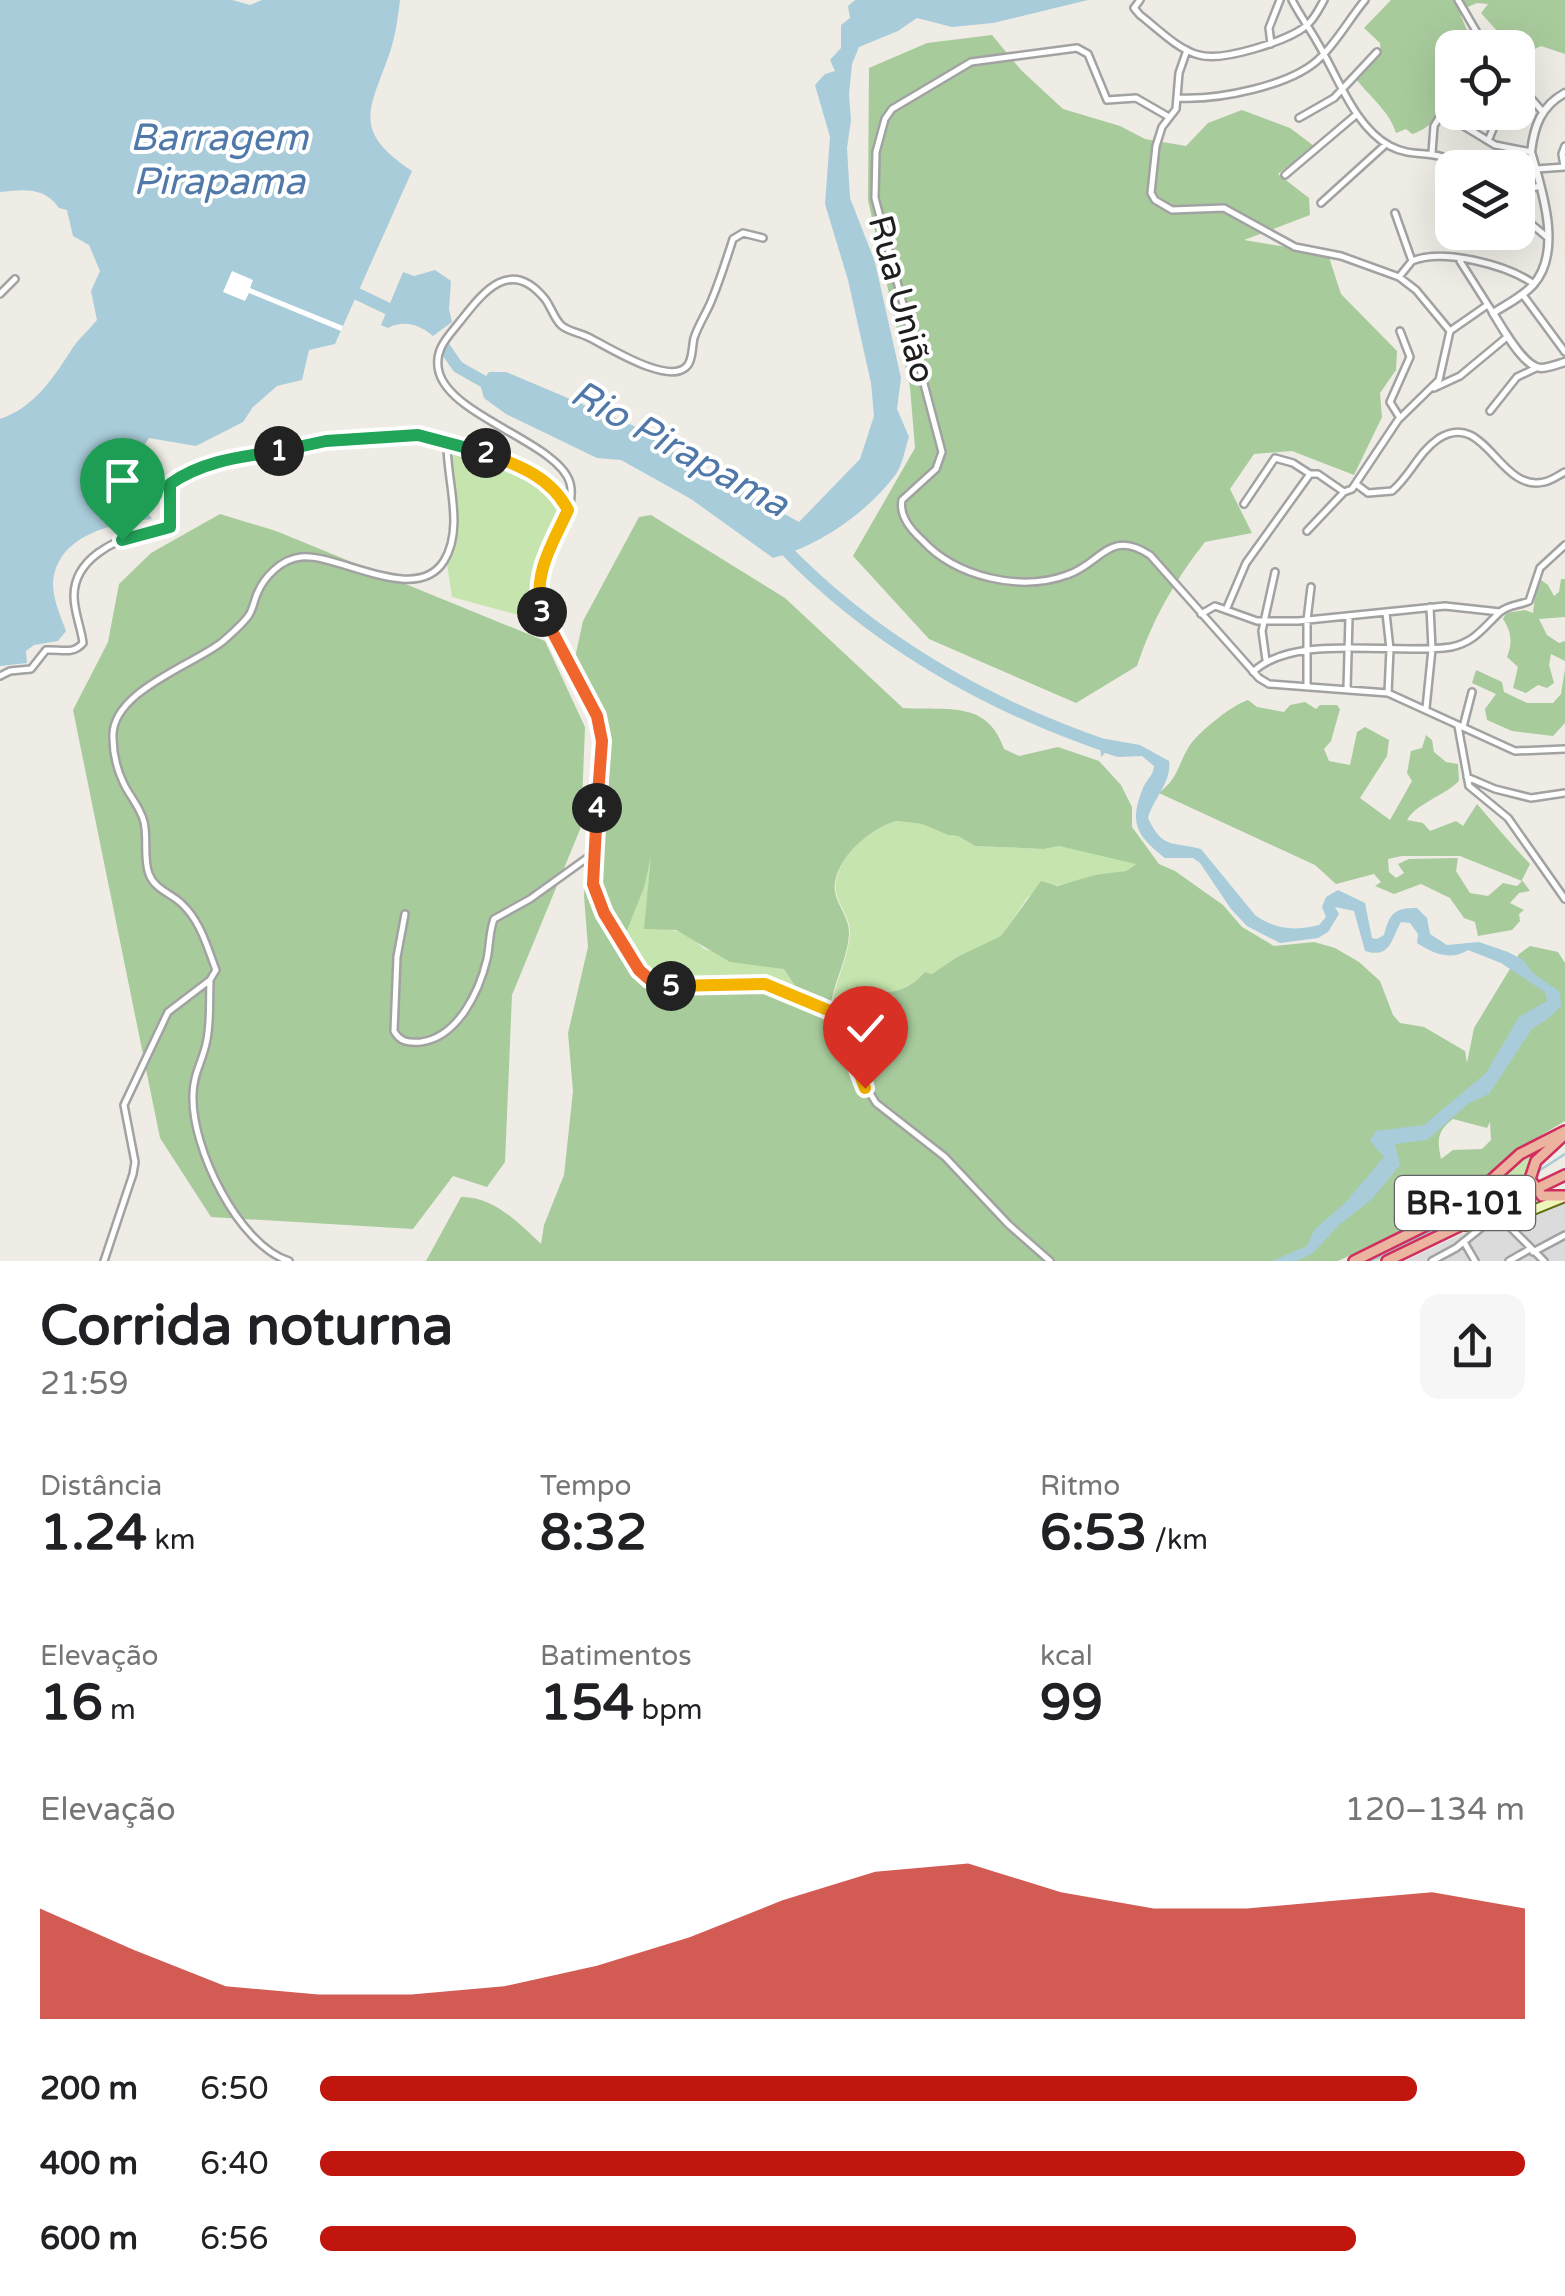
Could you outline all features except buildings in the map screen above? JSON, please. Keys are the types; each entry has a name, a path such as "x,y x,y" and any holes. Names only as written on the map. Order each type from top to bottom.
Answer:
{"highway":[{"path":"1565,1133 1536,1161 1530,1175 1534,1189 1544,1196 1565,1196"},
{"name":"BR-101","path":"1354,1261 1447,1214 1520,1154 1565,1133"},
{"name":"BR-101","path":"1387,1261 1565,1174"},
{"path":"1495,1220 1528,1201 1534,1189"}],"main road":[{"path":"1460,1227 1517,1216 1565,1196"}],"street":[{"path":"1271,44 1269,28 1280,0"},
{"path":"1292,0 1356,114 1386,145 1402,152 1435,153"},
{"path":"1138,3 1140,15 1188,50 1208,57 1271,44 1307,26 1324,0"},
{"path":"1178,98 1269,84 1303,70 1324,54 1366,0"},
{"path":"1458,0 1475,30"},
{"name":"Rua União","path":"1169,117 1136,98 1111,102 1104,98 1088,54 1080,49 987,58 956,68 892,109 882,126 873,172 884,242 942,452 936,468 901,503 902,512 917,535 936,553 957,564 1009,582 1066,576 1115,546 1141,550 1202,614"},
{"path":"1188,50 1180,68 1176,110 1156,146 1151,193 1155,200 1172,210 1224,208 1295,247 1341,256 1400,277 1416,290 1450,332"},
{"path":"1299,118 1334,98 1378,52"},
{"path":"1532,150 1542,111 1565,92"},
{"path":"1535,103 1542,111"},
{"path":"1286,175 1356,114"},
{"path":"1432,153 1435,127"},
{"path":"1470,130 1488,141 1523,150"},
{"path":"1488,141 1493,130"},
{"path":"1321,204 1386,145"},
{"path":"1536,169 1564,166 1565,146"},
{"path":"1493,313 1522,295 1544,268 1547,236 1535,166"},
{"path":"1535,187 1540,186"},
{"path":"1395,213 1412,261"},
{"path":"1535,226 1547,236"},
{"path":"762,238 743,233 734,239 696,333 690,362 681,370 659,370 564,328 534,288 510,280 489,286 444,341 438,362 442,381 470,407 559,467 570,484 572,497 548,551 539,594 542,614 586,692 601,729 592,873 597,898 639,970 649,979 674,986 765,984 830,1011 842,1028 856,1070 876,1103 935,1148 1008,1224 1050,1261"},
{"path":"1400,277 1412,261 1431,256 1503,267 1534,284"},
{"path":"1459,260 1508,337 1536,368"},
{"path":"0,294 14,279"},
{"path":"1522,295 1565,352"},
{"path":"1307,530 1356,484 1400,418 1431,388 1443,371 1450,332 1486,306"},
{"path":"1400,332 1410,356 1390,402 1400,418"},
{"path":"1431,388 1460,376 1508,337"},
{"path":"1490,412 1517,377 1565,362"},
{"path":"1356,484 1368,493 1392,491 1424,451 1444,436 1457,433 1477,438 1508,470 1523,479 1541,483 1565,472"},
{"path":"0,676 31,669 46,650 71,652 79,647 83,643 74,587 87,562 130,537 168,530 172,525 170,484 184,474 226,459 314,443 418,435 526,470 555,488 568,510"},
{"path":"104,1261 134,1174 124,1105 168,1012 210,980 216,970 197,921 180,902 158,887 147,872 144,822 120,775 112,732 146,684 222,642 250,614 258,591 278,565 300,557 326,560 386,578 414,579 443,563 453,522 447,442"},
{"path":"1244,504 1275,458 1318,474 1344,492"},
{"path":"1226,610 1246,563 1310,474"},
{"path":"1254,672 1266,660 1308,651 1432,649 1468,640 1485,630 1500,612 1529,601 1540,568 1565,546"},
{"path":"1266,660 1263,620 1276,572"},
{"path":"1307,686 1311,587"},
{"path":"1500,612 1467,606 1430,607 1307,620 1263,620 1211,607 1202,614 1269,684 1388,692 1521,752 1565,749"},
{"path":"1426,708 1432,649 1430,607"},
{"path":"1386,612 1390,649 1388,692"},
{"path":"1347,689 1349,616"},
{"path":"1472,692 1461,726 1465,776 1472,790 1508,818 1565,899"},
{"path":"1465,776 1531,798 1565,793"},
{"path":"405,914 397,957 394,1031 408,1042 436,1039 448,1031 472,996 487,958 494,919 594,853"},
{"path":"210,980 206,1046 197,1062 193,1094 194,1120 219,1183 251,1238 272,1256 289,1261"},
{"path":"1514,1234 1517,1216"},
{"path":"1432,1261 1495,1220 1544,1261"},
{"path":"1509,1261 1565,1235"},
{"path":"1464,1242 1475,1261"}],"shaded area":[{"path":"1565,1191 1565,1261 1405,1261 1468,1231"}],"green space":[{"path":"1391,0 1565,0 1565,54 1541,46 1535,49 1535,30 1496,30 1481,13 1488,4 1477,3 1463,9 1461,16 1467,30 1435,30 1435,118 1412,134 1406,129 1396,133 1384,111 1357,80 1381,54 1380,43 1364,28"},
{"path":"992,35 1021,70 1063,109 1120,126 1145,139 1186,146 1208,123 1242,110 1290,128 1314,146 1278,174 1309,198 1310,215 1244,240 1328,254 1341,294 1397,351 1396,370 1380,393 1382,417 1354,475 1292,451 1254,454 1230,489 1252,533 1205,542 1165,601 1137,666 1076,703 929,639 853,556 915,448 910,387 868,200 869,68 927,43"},
{"path":"448,443 526,471 570,503 539,577 538,593 548,623 452,597 446,557 454,522"},
{"path":"220,514 276,531 545,641 585,727 581,827 512,995 505,1162 487,1187 453,1176 413,1229 211,1217 160,1138 73,710 108,642 119,584 151,553"},
{"path":"651,515 785,598 903,708 949,709 976,715 997,733 1004,749 1019,756 1058,747 1099,761 1121,785 1132,807 1132,827 1159,864 1223,905 1242,927 1274,946 1314,942 1335,948 1359,962 1380,981 1400,1023 1424,1027 1465,1051 1467,1063 1474,1028 1519,954 1530,946 1558,952 1565,963 1565,1121 1528,1143 1462,1199 1427,1220 1338,1261 426,1261 461,1197 495,1206 541,1244 544,1225 564,1175 573,1091 568,1033 588,947 584,896 585,880 594,861 601,729 573,667 583,621 639,517","holes":["897,821 922,824 975,846 1059,846 1136,864 1126,871 1057,886 1041,881 1001,936 932,974 925,972 902,989 873,989 830,1010 849,935 835,892 839,869 864,838","651,856 644,929 676,930 730,962 784,969 802,997 765,984 662,983 649,976 622,943 644,888","1453,1119 1487,1128 1490,1122 1491,1140 1482,1149 1453,1150 1441,1159 1439,1146 1444,1128"]},
{"path":"1561,579 1565,579 1565,617 1539,619 1547,635 1559,643 1565,641 1565,661 1551,654 1549,665 1554,683 1547,688 1538,685 1526,693 1513,688 1518,667 1507,657 1510,637 1503,619 1506,613 1533,613 1541,580 1554,596 1559,592"},
{"path":"1565,669 1565,723 1553,736 1512,731 1487,720 1485,709 1496,694 1472,683 1476,670 1502,682 1504,692 1527,703 1553,703 1561,694"},
{"path":"1248,700 1257,707 1284,712 1290,705 1305,702 1316,709 1320,705 1337,705 1340,709 1331,741 1324,749 1329,761 1350,765 1357,732 1365,727 1389,740 1387,756 1360,798 1390,820 1412,781 1407,773 1411,751 1422,748 1426,735 1432,740 1434,752 1446,762 1458,764 1459,781 1407,820 1423,823 1430,831 1456,821 1463,826 1477,804 1530,864 1522,880 1530,891 1519,893 1510,903 1524,910 1519,914 1520,921 1512,930 1478,936 1475,922 1464,918 1450,898 1421,884 1394,894 1375,886 1381,882 1374,874 1336,884 1315,865 1159,793 1175,776 1195,739","holes":["1460,856 1522,881 1517,886 1503,883 1488,896 1470,893 1456,871 1458,858 1409,859 1398,864 1404,873 1396,878 1389,872 1388,859"]},
{"path":"897,821 922,824 975,846 1059,846 1137,863 1126,871 1038,889 1027,898 1001,937 957,957 932,974 925,972 901,989 873,989 831,1010 850,935 836,880 846,857 864,838"},
{"path":"654,830 659,927 684,934 704,949 784,969 802,997 683,988 652,980 638,969 622,943 644,888"},
{"path":"1557,1138 1541,1151 1524,1175 1529,1188 1377,1261 1365,1261 1457,1215 1535,1149"}],"water":[{"name":"Barragem Pirapama","path":"0,0 232,0 250,5 262,0 400,0 393,42 375,92 370,120 381,144 412,171 335,344 309,350 302,380 277,386 253,407 243,422 196,446 149,438 138,455 128,456 130,481 152,519 104,528 75,543 56,567 53,584 66,631 58,641 34,645 26,651 27,663 0,666 0,419 41,392 97,320 91,291 100,271 89,245 73,236 67,210 41,193 0,192"},
{"path":"855,0 1088,0 993,23 952,27 917,18 898,31 859,47 852,64 849,95 850,198 875,262 901,378 897,409 909,437 898,470 871,502 824,536 773,558 691,499 621,460 597,458 506,414 484,398 480,384 489,372 506,372 634,426 688,461 799,522 860,459 874,416 871,383 848,280 825,204 830,137 815,85 825,74 835,71 830,60 841,48 841,25 850,18 848,6"},
{"path":"435,270 451,281 452,322 433,336 411,324 388,328 381,325 403,272 414,276"},
{"path":"1100,738 1140,745 1169,761 1168,776 1148,818 1153,828 1164,840 1201,849 1255,915 1270,924 1286,928 1319,925 1326,917 1322,907 1326,897 1338,890 1365,903 1372,938 1377,939 1384,935 1394,913 1417,908 1427,918 1430,934 1447,945 1479,942 1508,952 1560,992 1561,1006 1532,1029 1489,1094 1469,1103 1427,1140 1395,1144 1400,1165 1372,1199 1339,1225 1312,1254 1296,1261 1272,1261 1307,1246 1314,1230 1345,1203 1384,1157 1370,1141 1376,1131 1424,1125 1486,1073 1519,1017 1547,1001 1545,992 1501,963 1468,950 1449,956 1430,950 1417,943 1418,934 1410,923 1401,922 1389,946 1374,953 1365,951 1354,911 1335,907 1339,914 1328,932 1318,938 1280,943 1247,926 1200,863 1193,858 1165,858 1147,842 1138,828 1136,810 1154,766 1142,756 1105,753 1101,757"}],"pier":[{"path":"232,271 253,280 250,288 343,326 341,331 249,293 245,301 223,292"}],"waterway":[{"name":"Rio Pirapama","path":"345,288 399,314"},
{"name":"Rio Pirapama","path":"444,347 458,367 495,388"},
{"path":"779,543 852,610 933,666 1020,712 1112,748"},
{"path":"1537,1172 1565,1154"},
{"path":"1370,1261 1458,1219 1525,1178"}],"route":[{"path":"122,540 168,530 172,525 170,484 184,474 226,459 326,441 418,435 433,438 496,457 555,488 568,510 548,551 539,594 542,614 586,692 601,729 592,873 604,913 639,970 649,979 674,986 765,984 830,1011 842,1028 865,1088"}]}
